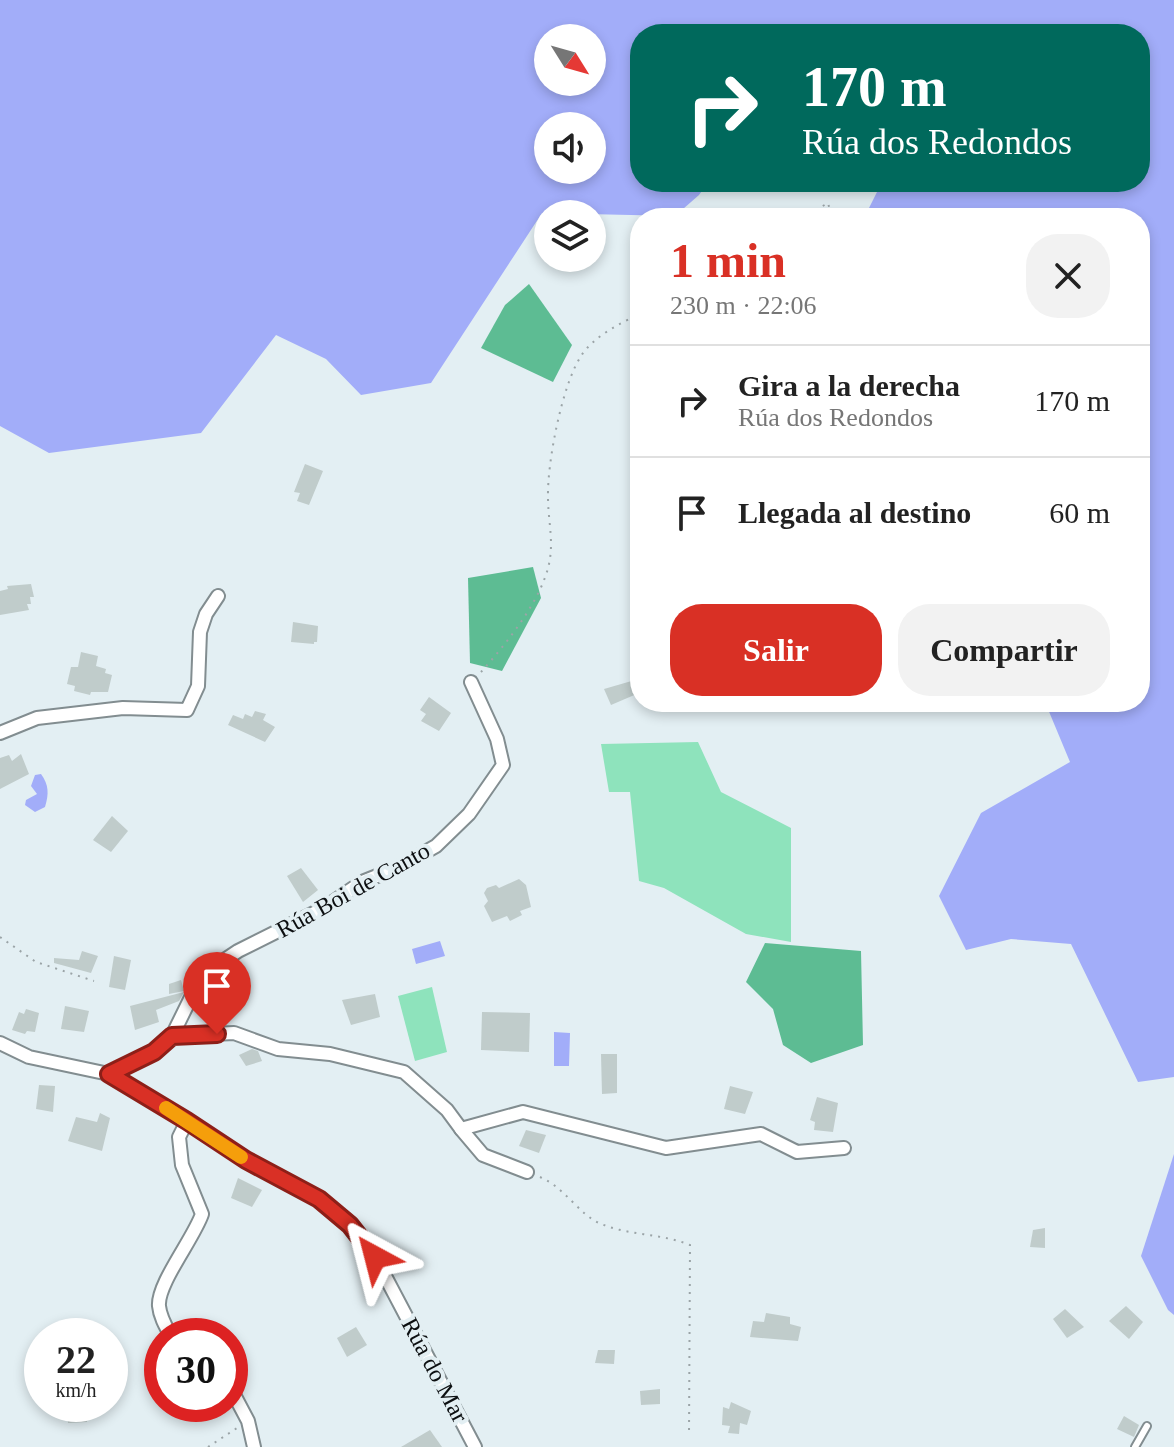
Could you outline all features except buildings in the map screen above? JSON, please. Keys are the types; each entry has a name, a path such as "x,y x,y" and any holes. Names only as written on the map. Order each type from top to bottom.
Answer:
{"street":[{"path":"0,733 37,718 123,708 187,710 198,686 200,632 206,614 218,596"},
{"name":"Rúa Boi de Canto","path":"172,1036 202,975 238,951 324,908 362,882 397,868 436,846 469,814 503,765 497,739 471,682"},
{"path":"109,1074 154,1052 172,1036 234,1033 278,1049 330,1054 404,1072 447,1110 483,1155 527,1172"},
{"name":"Rúa do Mar","path":"0,1043 29,1057 109,1074 246,1160 319,1199 350,1225 375,1257 475,1447"},
{"path":"461,1129 523,1112 666,1148 761,1134 797,1152 844,1148"},
{"path":"164,1318 159,1307 161,1292 202,1214 182,1165 179,1137 187,1121"},
{"path":"248,1421 254,1447"}],"lane":[{"path":"1135,1447 1147,1426"}],"path":[{"path":"471,682 501,650 532,603 548,566 552,537 548,497 551,457 566,395 580,357 592,342 630,320"},
{"path":"0,937 36,962 94,981"},
{"path":"527,1172 546,1180 594,1221 613,1229 675,1239 690,1245 689,1434"},
{"path":"208,1447 246,1422"}],"green space":[{"path":"529,284 572,345 553,382 481,348 505,305"},
{"path":"533,567 541,598 502,671 470,663 468,578"},
{"path":"698,742 721,792 791,828 791,942 746,934 664,888 639,881 630,792 609,792 601,744"},
{"path":"765,943 861,951 863,1045 811,1063 783,1045 773,1009 746,982"},
{"path":"432,987 447,1052 415,1061 398,996"}],"water":[{"path":"0,0 1174,0 1174,1077 1138,1082 1071,944 1011,939 966,950 939,896 981,813 1070,762 1049,712 1150,712 1150,208 869,208 877,192 1150,192 1150,24 630,24 630,192 701,192 699,195 684,208 630,208 630,215 606,214 606,200 534,200 534,225 431,383 361,395 326,359 276,335 201,433 49,453 0,426"},
{"path":"41,774 47,786 47,798 45,807 35,812 25,805 26,800 37,794 31,786 35,775"},
{"path":"440,941 445,956 416,964 412,949"},
{"path":"554,1032 570,1033 569,1066 554,1066"},
{"path":"1174,1154 1174,1315 1168,1310 1141,1256"}],"slow traffic":[{"path":"166,1108 241,1157"}],"route":[{"path":"217,1034 172,1036 154,1052 109,1074 246,1160 319,1199 350,1225 375,1257"}]}
